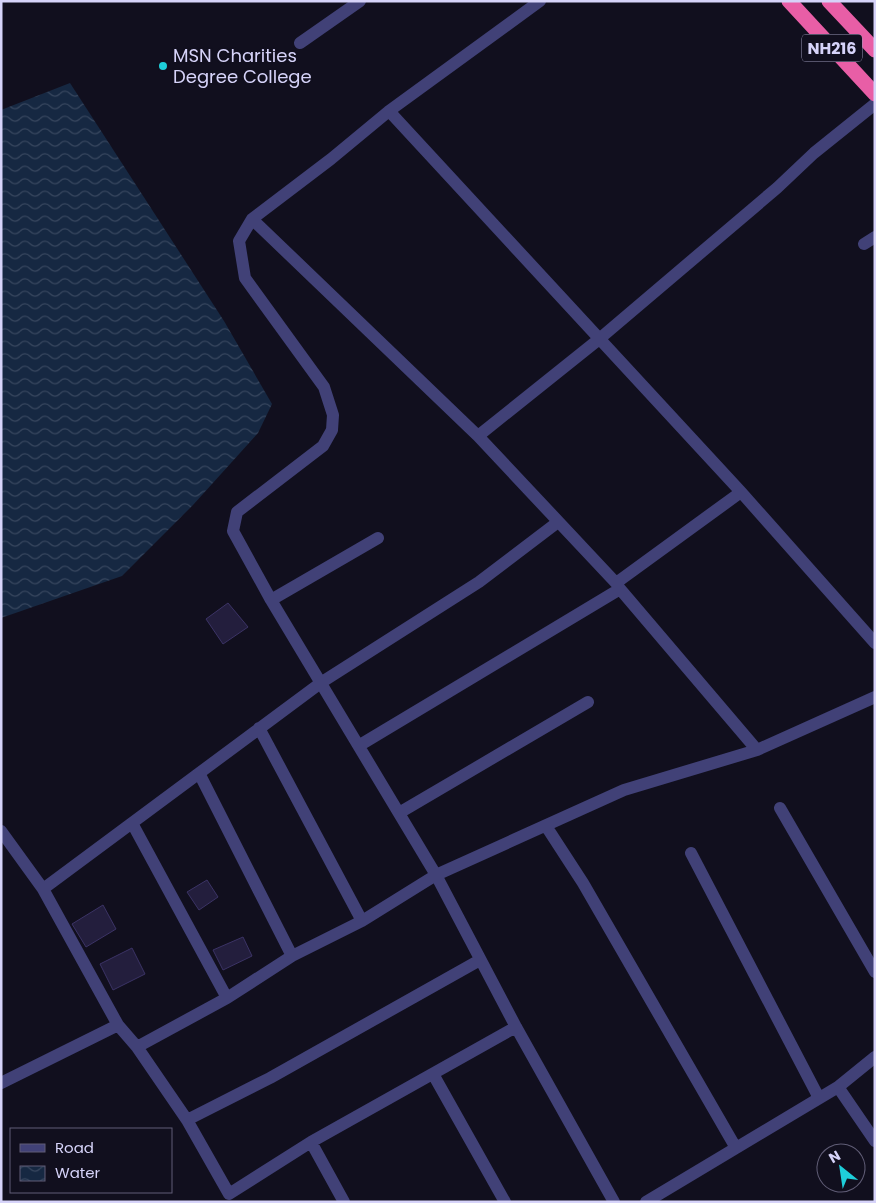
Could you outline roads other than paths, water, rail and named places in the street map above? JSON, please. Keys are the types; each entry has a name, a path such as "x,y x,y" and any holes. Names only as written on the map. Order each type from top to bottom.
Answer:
{"highway":[{"name":"NH216","path":"789,1 872,86"},
{"name":"NH216","path":"830,1 875,50"}],"street":[{"path":"300,44 360,1"},
{"path":"540,1 389,111 331,159 252,219 239,241 245,278 324,387 333,415 332,430 323,446 236,512 233,531 271,600 360,745 436,875 516,1028 614,1202"},
{"path":"478,436 598,340 777,188 814,153 875,104"},
{"path":"389,111 598,340 741,492 875,643"},
{"path":"252,219 478,436 618,586 757,750"},
{"path":"360,745 618,586 741,492"},
{"path":"43,889 322,682 479,582 558,522"},
{"path":"271,600 378,538"},
{"path":"137,1047 227,998 292,956 362,921 436,875 624,790 757,750 875,697"},
{"path":"399,813 588,702"},
{"path":"259,728 362,921"},
{"path":"199,773 292,956"},
{"path":"780,808 875,972"},
{"path":"132,823 227,998"},
{"path":"546,826 583,883 736,1148"},
{"path":"1,831 43,889 118,1025 137,1047 187,1120 232,1198 311,1142 516,1028"},
{"path":"691,853 820,1098"},
{"path":"187,1120 270,1078 480,960"},
{"path":"1,1083 118,1025"},
{"path":"646,1202 838,1087 875,1057"},
{"path":"433,1074 505,1202"},
{"path":"838,1087 875,1142"},
{"path":"311,1142 344,1202"}],"water":[{"path":"70,83 224,321 272,404 258,433 193,505 122,576 1,618 1,110"}],"place":[{"name":"MSN Charities Degree College","path":"163,66"}]}
